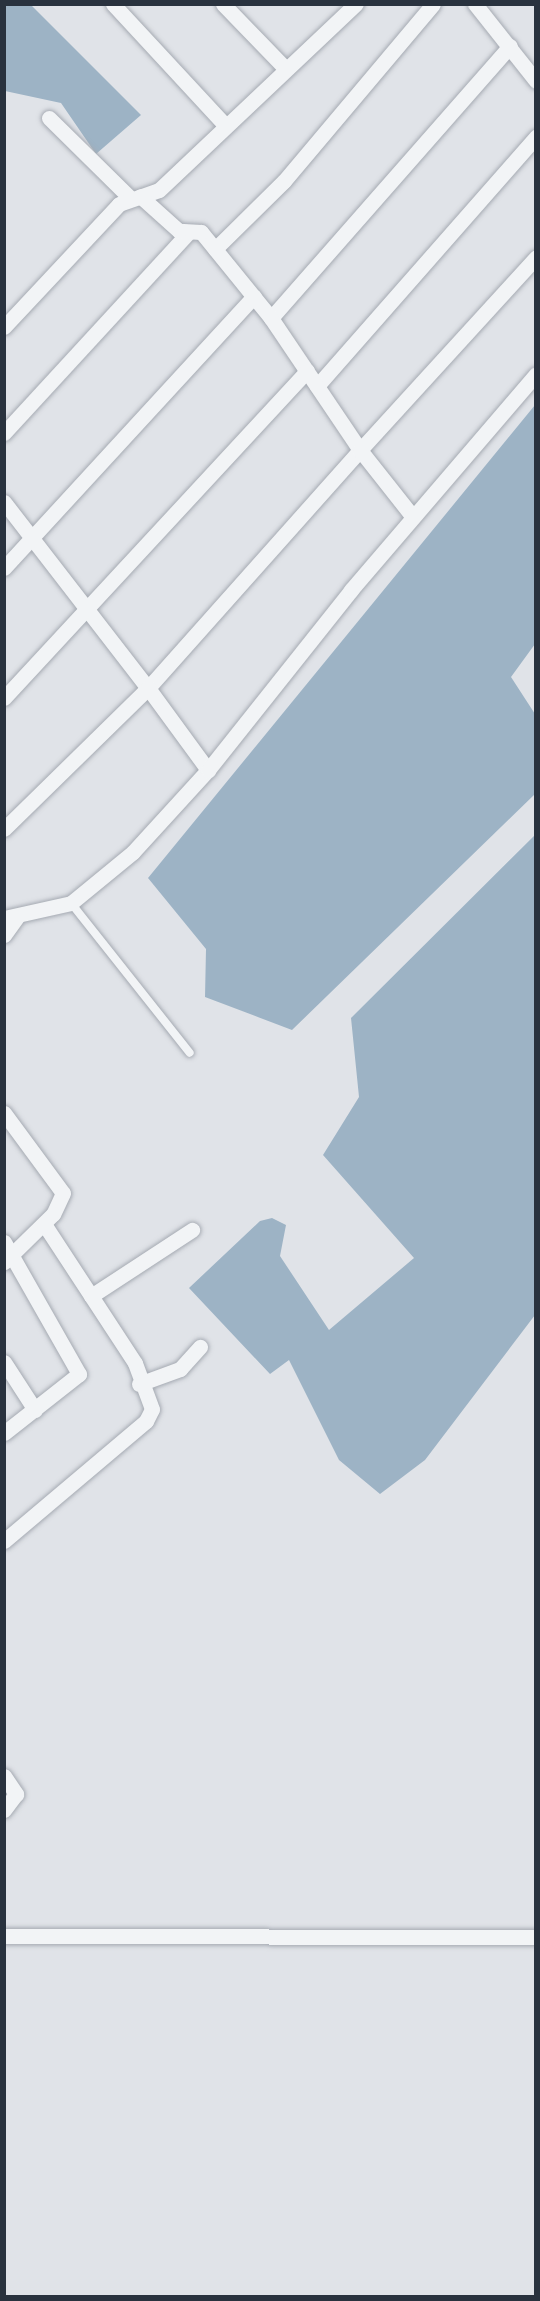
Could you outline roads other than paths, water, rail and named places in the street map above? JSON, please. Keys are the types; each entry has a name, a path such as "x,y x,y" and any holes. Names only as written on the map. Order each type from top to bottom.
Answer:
{"street":[{"path":"113,4 225,125"},
{"path":"4,327 135,197 159,190 285,68 356,4"},
{"path":"215,249 284,181 433,4"},
{"path":"475,4 536,81"},
{"path":"232,7 285,68"},
{"path":"271,318 510,46"},
{"path":"49,118 135,197 187,234"},
{"path":"317,386 536,137"},
{"path":"4,433 187,234 197,230 271,318 360,450 413,517"},
{"path":"4,829 148,688 536,257"},
{"path":"4,568 254,296"},
{"path":"4,698 307,371"},
{"path":"4,935 11,917 71,903 133,852 208,770 413,517 536,374"},
{"path":"4,502 148,688 208,770"},
{"path":"4,1113 61,1182 61,1204 44,1224 8,1253 79,1368 76,1380 4,1433"},
{"path":"7,1534 146,1421 151,1403 139,1384 135,1363 44,1224"},
{"path":"91,1296 192,1230"},
{"path":"139,1384 180,1369 200,1347"},
{"path":"4,1362 35,1410"},
{"path":"4,1776 16,1794 4,1810"},
{"path":"4,1936 536,1937"}],"lane":[{"path":"71,903 190,1053"}],"water":[{"path":"5,5 31,5 141,115 96,154 61,103 5,91"},
{"path":"535,405 535,644 511,677 535,714 535,794 292,1030 205,997 206,949 148,878"},
{"path":"535,835 535,1315 425,1460 380,1494 339,1460 289,1360 270,1374 189,1288 260,1221 272,1218 286,1225 280,1256 329,1330 414,1258 323,1155 359,1097 351,1018"}]}
